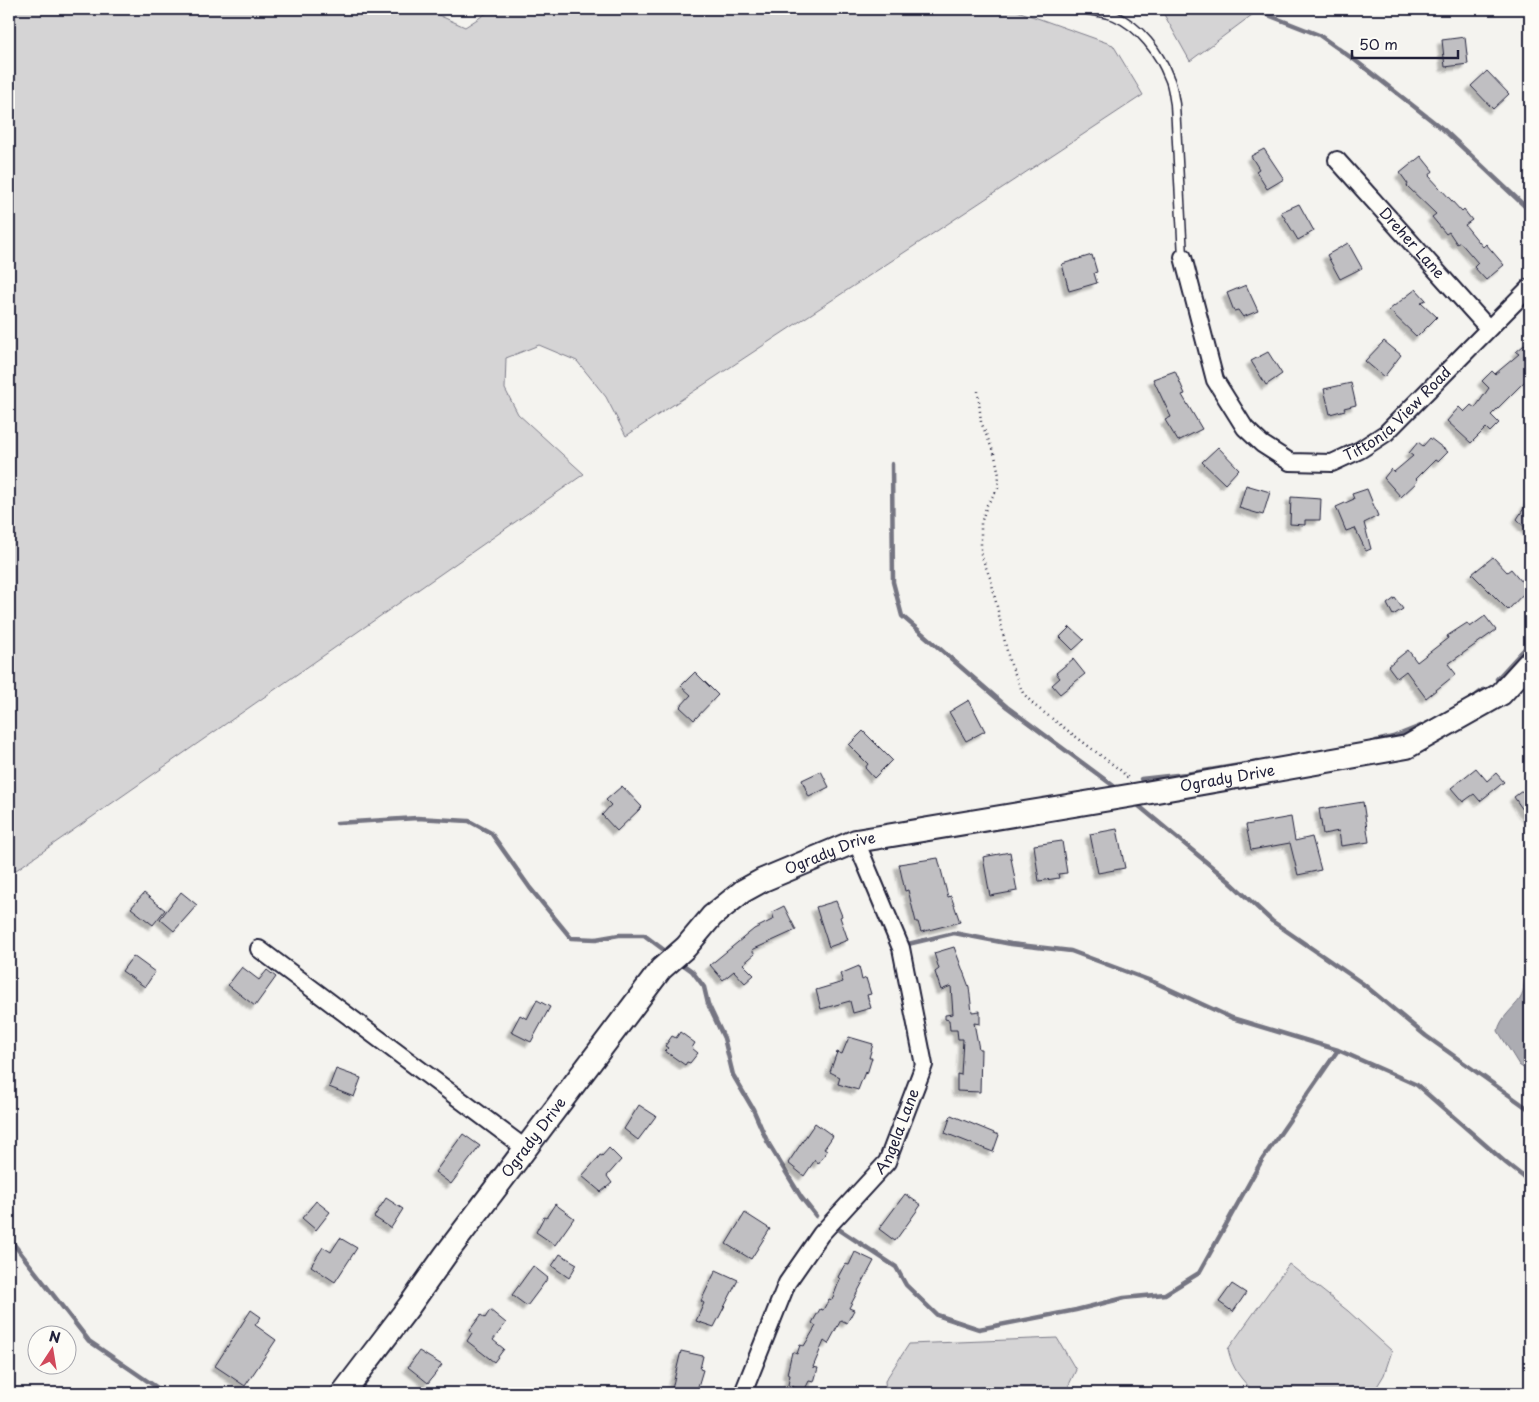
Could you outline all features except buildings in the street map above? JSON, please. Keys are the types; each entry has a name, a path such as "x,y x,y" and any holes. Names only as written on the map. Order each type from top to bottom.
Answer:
{"street":[{"name":"Dreher Lane","path":"1337,160 1488,328"},
{"name":"Tiftonia View Road","path":"1183,257 1215,380 1245,428 1262,444 1290,462 1332,463 1360,450 1386,433 1530,287"},
{"name":"Ogrady Drive","path":"342,1393 661,969 686,947 712,916 743,891 763,880 856,841 1407,748 1501,694 1530,662"},
{"name":"Angela Lane","path":"743,1393 787,1283 821,1234 887,1162 924,1065 901,948 856,841"},
{"path":"259,949 526,1149"}],"lane":[{"path":"1085,9 1113,15 1130,24 1146,39 1162,62 1170,79 1175,104 1183,257"}],"path":[{"path":"978,391 981,422 995,456 999,475 998,488 986,505 981,523 981,555 991,580 1009,660 1023,693 1034,705 1120,770 1130,780 1134,795"}],"shaded area":[{"path":"9,9 425,9 465,27 493,9 1012,9 1113,45 1143,95 626,436 606,397 577,361 539,345 506,358 505,389 518,414 584,474 9,875"},
{"path":"1161,9 1260,9 1190,61"},
{"path":"1530,969 1530,1069 1526,1070 1519,1065 1498,1031 1504,1018 1522,996 1525,977"},
{"path":"1289,1264 1348,1311 1392,1351 1384,1375 1373,1393 1255,1393 1238,1373 1232,1363 1228,1349"},
{"path":"1057,1338 1076,1370 1065,1393 886,1393 885,1381 909,1344"}],"waterway":[{"path":"1258,11 1319,35 1356,61 1444,130 1530,211"},
{"path":"892,464 893,582 902,616 1007,707 1115,787"},
{"path":"1497,679 1530,643"},
{"path":"1474,697 1483,690"},
{"path":"1376,741 1393,737 1428,723"},
{"path":"1141,779 1186,774 1258,762"},
{"path":"1139,806 1229,881 1272,921 1362,983 1426,1036 1530,1110"},
{"path":"337,823 417,818 469,821 491,833 530,888 571,938 596,939 619,935 644,935 664,950"},
{"path":"908,944 954,933 1011,944 1071,951 1154,982 1232,1018 1338,1050"},
{"path":"685,966 692,971 704,987 708,1004 724,1038 733,1075 753,1109 767,1141 801,1197 816,1216"},
{"path":"840,1230 896,1267 906,1285 937,1315 979,1329 1076,1310 1124,1298 1165,1294 1199,1273 1262,1160 1338,1050 1417,1085 1530,1182"},
{"path":"9,1238 89,1341 165,1393"}]}
